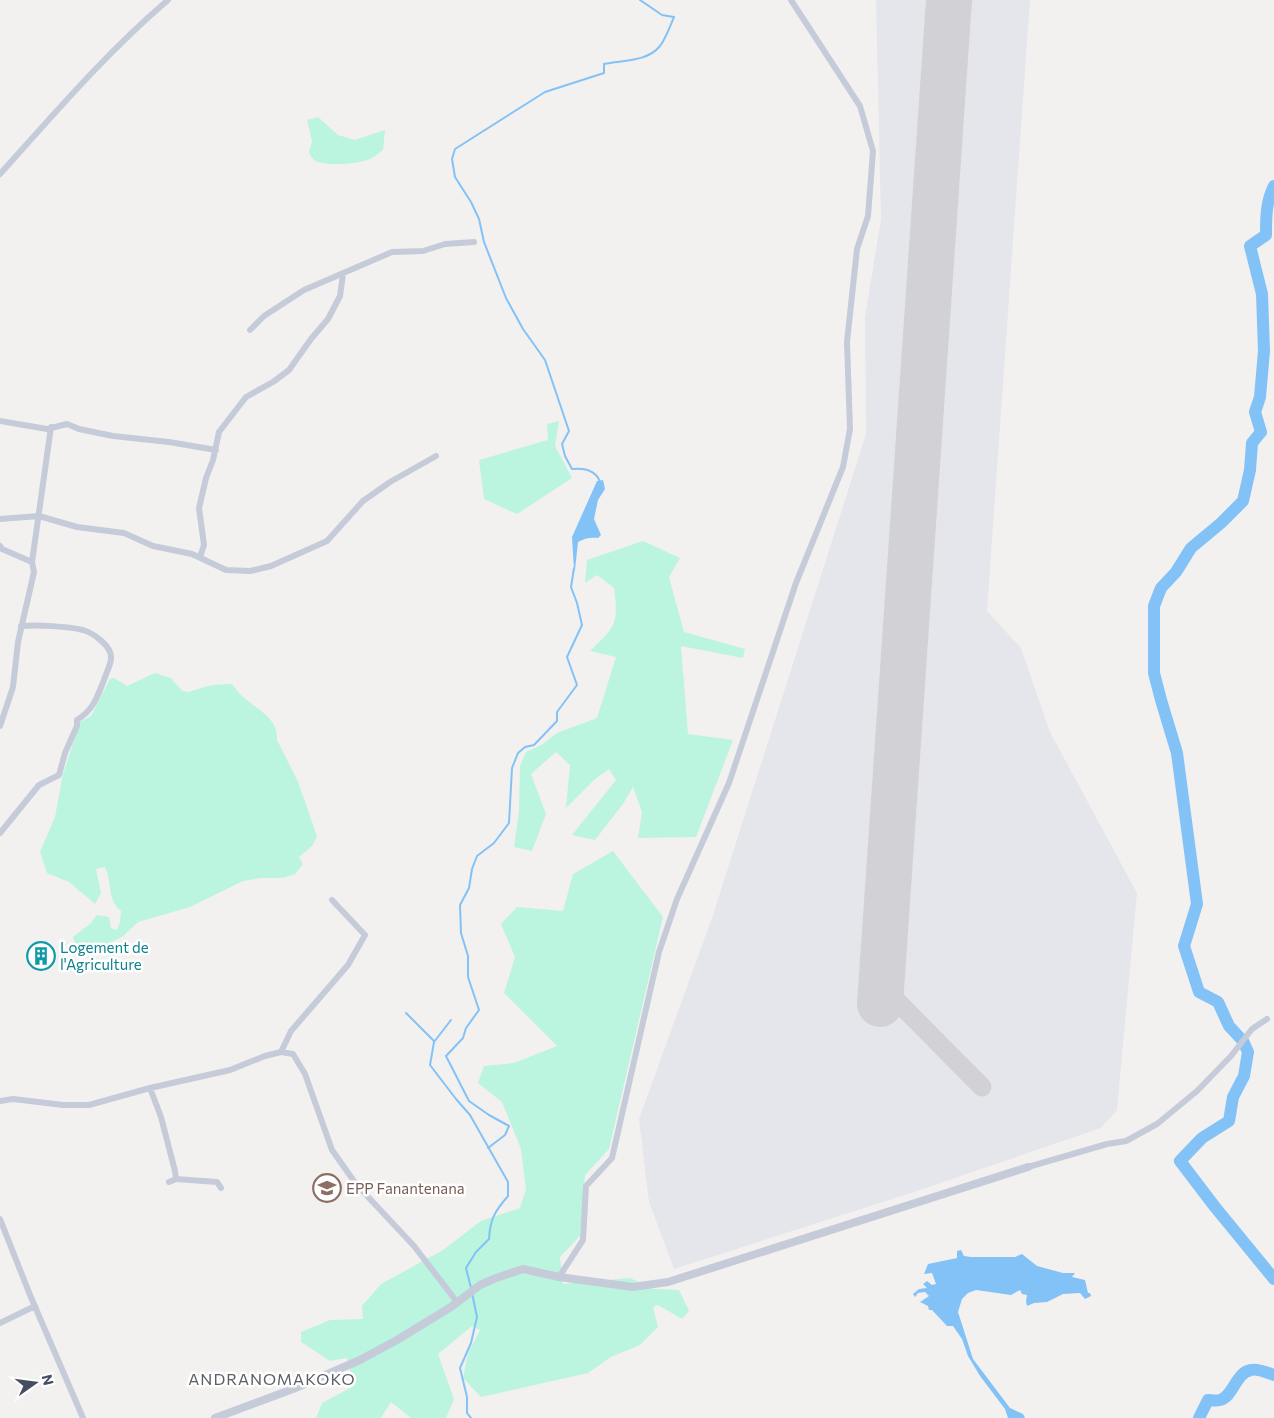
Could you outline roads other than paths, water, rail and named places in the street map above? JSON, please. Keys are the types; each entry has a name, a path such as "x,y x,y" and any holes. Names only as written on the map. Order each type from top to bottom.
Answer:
{"street":[{"path":"0,174 98,66 168,0"},
{"path":"559,1277 584,1240 586,1186 612,1158 659,952 677,899 729,783 796,583 843,467 850,430 846,342 857,249 868,216 873,151 860,106 791,0"},
{"path":"250,330 264,316 304,290 392,252 423,251 445,244 474,242"},
{"path":"200,557 204,544 200,508 219,432 236,408 253,392 274,382 289,370 311,339 328,320 340,296 343,274"},
{"path":"0,421 47,428 67,424 79,429 112,436 169,442 216,450"},
{"path":"0,726 2,711 13,687 18,642 34,572 32,562 51,428"},
{"path":"0,519 40,516 77,527 124,533 153,546 192,554 226,570 250,571 271,566 328,541 363,502 390,482 436,456"},
{"path":"0,546 2,549 32,562"},
{"path":"0,831 39,785 59,775 65,753 77,726 77,720 89,713 112,657 109,648 84,630 34,625 22,626"},
{"path":"281,1052 290,1031 348,965 365,935 332,900"},
{"path":"215,1418 293,1389 360,1360 397,1340 480,1285 524,1269 559,1277 633,1286 668,1282 1028,1167 1107,1144 1126,1141 1157,1124 1204,1084 1231,1056 1252,1029 1268,1018"},
{"path":"0,1101 13,1099 63,1105 89,1105 150,1088 230,1070 265,1056 281,1052 293,1054 304,1074 332,1150 356,1184 414,1246 460,1300"},
{"path":"150,1088 161,1117 173,1180 217,1182 221,1188"},
{"path":"0,1219 83,1418"},
{"path":"0,1323 35,1306"}],"water":[{"path":"603,480 605,489 598,500 594,519 601,535 598,538 588,538 578,542 574,570 572,537 597,481"},
{"path":"961,1250 964,1256 971,1257 1015,1257 1022,1254 1037,1266 1063,1273 1075,1273 1072,1277 1085,1280 1088,1293 1090,1293 1091,1296 1085,1299 1080,1293 1063,1294 1047,1302 1034,1303 1027,1306 1027,1295 1022,1294 1020,1290 1011,1295 976,1290 968,1293 962,1299 958,1312 973,1359 1010,1408 1023,1414 1025,1418 1008,1418 1005,1409 980,1376 968,1356 962,1339 953,1326 947,1326 932,1310 929,1310 928,1306 920,1302 929,1296 925,1292 918,1293 915,1297 913,1294 919,1289 927,1288 923,1284 927,1281 932,1285 936,1284 932,1273 924,1274 928,1264 957,1258 957,1251"}],"waterway":[{"path":"600,482 592,472 572,469 565,456 562,444 569,431 545,360 523,329 506,298 484,242 479,219 455,177 452,159 455,149 545,92 604,73 604,64 642,58 655,51 664,39 674,17 662,15 640,0"},
{"path":"1274,186 1266,216 1266,235 1250,246 1262,294 1264,351 1260,397 1255,412 1261,432 1252,443 1250,470 1243,501 1221,523 1191,548 1176,572 1161,588 1154,606 1154,673 1177,753 1197,904 1184,946 1199,992 1218,1002 1229,1026 1243,1041 1248,1052 1244,1076 1233,1097 1229,1121 1202,1138 1180,1161 1274,1279"},
{"path":"488,1148 505,1135 509,1126 469,1101 446,1056 463,1038 466,1028 479,1010 468,977 468,956 461,933 460,905 469,888 472,869 477,856 494,843 509,823 512,768 518,753 525,747 534,745 557,721 557,712 577,685 567,657 582,625 571,587 574,568"},
{"path":"406,1013 434,1041"},
{"path":"451,1020 434,1042 430,1065 470,1115 508,1182 508,1196 494,1216 489,1239 476,1252 466,1268 471,1288"},
{"path":"471,1418 467,1413 467,1397 460,1368 471,1343 477,1317 472,1293"},
{"path":"1199,1418 1208,1400 1225,1398 1241,1375 1246,1372 1257,1370 1274,1375"}],"place":[{"name":"Logement de l'Agriculture","path":"41,956"},
{"name":"EPP Fanantenana","path":"327,1188"}],"district":[{"name":"ANDRANOMAKOKO","path":"272,1378"}]}
